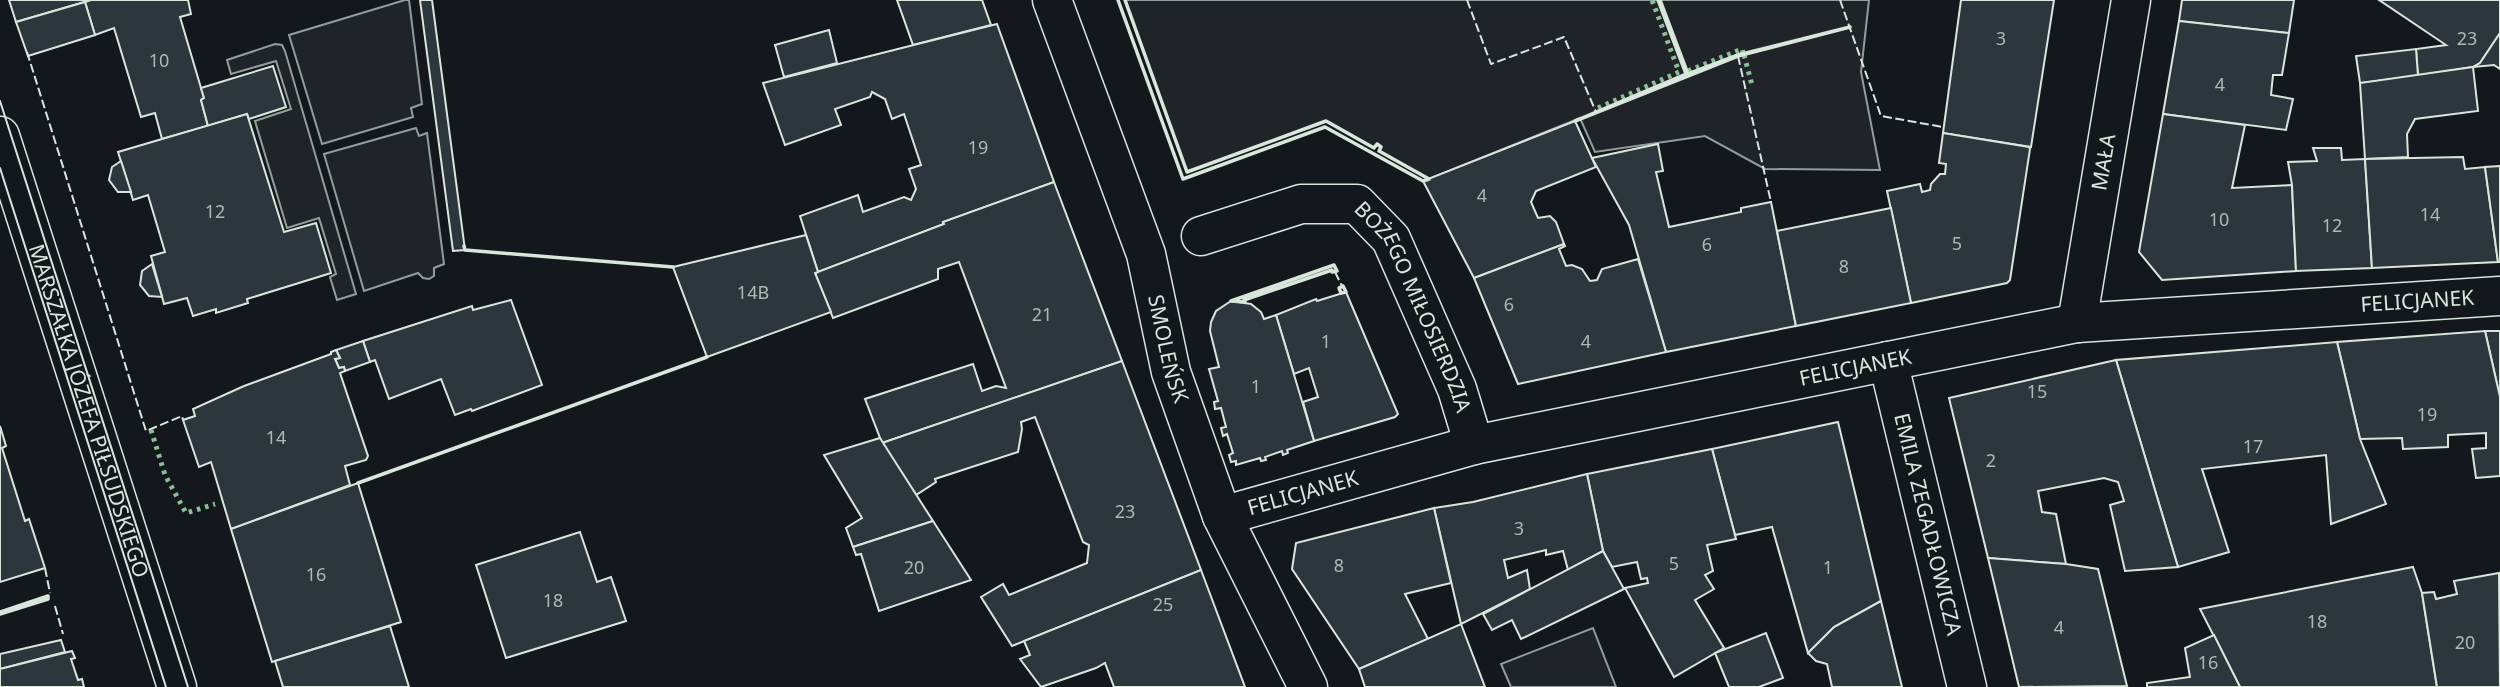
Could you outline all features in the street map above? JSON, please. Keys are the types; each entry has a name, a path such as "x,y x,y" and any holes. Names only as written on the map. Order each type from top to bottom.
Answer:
{"street":[{"name":"SMOLEŃSK","path":"1052,0 1146,254 1171,372 1222,516 1308,687"},
{"name":"MAŁA","path":"2077,323 2131,0"},
{"name":"MARSZAŁKA JÓZEFA PIŁSUDSKIEGO","path":"1,139 177,687"},
{"name":"BOŻEGO MIŁOSIERDZIA","path":"1201,236 1301,204 1357,204 1391,239 1457,389 1474,445"},
{"name":"FELICJANEK","path":"1222,516 1474,445 2077,323 2500,296"},
{"name":"EMILA ZEGADŁOWICZA","path":"1888,361 1967,687"}],"shaded area":[{"path":"409,0 422,104 411,108 413,117 322,144 289,35"},
{"path":"1125,0 1869,0 1861,72 1880,170 1765,169 1705,136 1595,152 1580,118 1429,179 1379,151 1381,146 1377,144 1374,148 1326,121 1187,172"},
{"path":"275,44 282,45 285,51 356,294 337,300 330,277 336,274 319,218 287,228 255,121 291,109 276,61 231,74 227,60"},
{"path":"416,128 419,136 427,133 444,264 434,268 434,276 429,279 418,273 364,291 324,154"},
{"path":"1593,628 1616,687 1511,687 1501,664"}],"building":[{"path":"9,0 91,0 16,22"},
{"path":"188,0 191,14 180,17 204,98 201,100 208,126 162,139 155,113 141,117 114,28 95,35 85,2"},
{"path":"420,0 432,0 465,250 453,251"},
{"path":"897,0 982,0 991,25 913,45"},
{"path":"1961,0 2054,0 2031,147 1943,133"},
{"path":"2182,0 2294,0 2289,33 2179,21"},
{"path":"2379,0 2500,0 2500,33 2480,63 2473,67 2418,76 2416,49 2446,45"},
{"path":"85,2 95,35 28,56 16,22"},
{"path":"2179,21 2289,33 2282,75 2273,75 2271,95 2293,99 2286,130 2163,114"},
{"path":"997,24 1054,182 943,222 944,224 818,272 800,216 858,195 863,212 904,197 911,200 916,189 909,169 921,165 904,114 892,119 885,99 872,92 870,97 835,109 841,125 785,145 763,83"},
{"path":"829,30 837,63 784,77 775,45"},
{"path":"2500,33 2500,69 2494,65 2473,67 2480,63"},
{"path":"2416,49 2418,76 2360,83 2356,56"},
{"path":"273,66 286,107 249,119 247,114 208,126 201,100 204,98 201,88"},
{"path":"2473,67 2478,111 2415,119 2407,134 2408,157 2365,159 2360,83"},
{"path":"247,114 284,232 316,223 331,273 247,299 248,303 216,313 216,309 193,316 187,298 164,304 151,256 165,252 148,195 133,200 118,152"},
{"path":"2163,114 2245,125 2232,188 2292,185 2296,271 2162,280 2139,252"},
{"path":"1575,121 1596,167 1536,191 1531,202 1538,218 1550,216 1556,222 1564,244 1474,278 1423,181"},
{"path":"1943,133 2030,149 2010,280 2007,283 1911,303 1887,191 1920,184 1922,192 1930,190 1931,184 1940,174 1945,174 1946,164 1939,163"},
{"path":"1658,144 1663,171 1656,172 1669,227 1741,212 1741,208 1771,202 1796,326 1666,352 1629,225 1592,158"},
{"path":"2313,148 2341,148 2342,160 2365,159 2372,268 2296,271 2292,185 2288,162 2317,161"},
{"path":"2463,157 2465,169 2485,167 2498,262 2372,268 2365,159"},
{"path":"121,161 131,192 118,192 109,180 112,167"},
{"path":"2500,166 2500,262 2498,262 2485,167"},
{"path":"1054,182 1122,361 882,443 865,399 973,364 982,391 996,386 1006,388 959,262 938,269 938,279 833,318 815,273 944,224 943,222"},
{"path":"1891,208 1911,303 1796,326 1777,231"},
{"path":"806,235 818,272 815,273 831,312 707,357 673,267"},
{"path":"1564,244 1565,246 1559,249 1566,266 1582,269 1590,281 1597,280 1602,269 1638,259 1666,352 1518,384 1474,278"},
{"path":"152,264 162,297 149,296 140,285 142,271"},
{"path":"1346,292 1398,414 1314,441 1303,402 1318,397 1309,368 1294,374 1276,315 1316,299 1317,301"},
{"path":"511,300 542,385 455,415 441,379 389,399 375,360 370,362 363,341 472,306 473,310"},
{"path":"1231,301 1251,304 1261,312 1264,319 1276,315 1314,441 1287,450 1288,453 1283,455 1282,451 1265,457 1266,460 1261,461 1260,458 1236,465 1236,461 1231,462 1229,455 1233,453 1227,434 1223,436 1221,428 1226,427 1221,408 1215,409 1214,402 1218,401 1209,369 1219,367 1210,331 1211,322 1216,311"},
{"path":"2485,331 2500,331 2500,397"},
{"path":"2485,331 2500,397 2500,476 2476,478 2472,449 2486,448 2486,433 2448,435 2448,447 2403,449 2402,438 2360,439 2337,342"},
{"path":"363,341 370,362 345,371 344,367 339,368 335,359 340,358 336,350"},
{"path":"2337,342 2360,439 2386,504 2331,524 2326,455 2202,469 2229,552 2178,567 2116,360"},
{"path":"336,350 340,358 335,359 339,368 344,367 345,371 340,373 368,456 366,460 345,466 350,485 231,529 211,462 199,467 183,420 195,416 193,409"},
{"path":"2116,360 2178,567 2125,571 2110,505 2124,501 2118,482 2104,478 2038,491 2042,512 2056,514 2066,564 1988,558 1949,398"},
{"path":"1122,361 1201,570 1012,646 981,597 1003,584 1009,595 1087,563 1089,545 1083,542 1035,417 1021,422 1018,452 935,479 936,482 916,495 882,443"},
{"path":"1838,422 1881,601 1834,627 1808,653 1772,527 1735,535 1712,449"},
{"path":"0,426 6,446 2,448 25,521 29,519 45,568 0,582"},
{"path":"880,438 933,521 853,547 846,528 862,518 824,455"},
{"path":"1712,449 1736,539 1707,545 1713,571 1705,575 1714,589 1695,600 1724,648 1674,677 1625,588 1648,583 1647,578 1641,579 1637,562 1612,567 1603,551 1587,474"},
{"path":"1587,474 1603,551 1568,570 1563,551 1546,555 1546,550 1504,560 1508,578 1527,570 1530,589 1461,624 1434,508 1473,502"},
{"path":"358,483 401,622 272,662 231,529"},
{"path":"1434,508 1451,583 1405,594 1428,639 1359,669 1292,569 1296,543"},
{"path":"933,521 971,580 879,611 861,554 856,555 853,547"},
{"path":"580,532 597,582 611,577 626,621 506,658 476,565"},
{"path":"1603,551 1624,589 1521,639 1512,620 1492,630 1483,614"},
{"path":"1988,558 2098,569 2127,686 2019,687"},
{"path":"2413,567 2422,593 2437,687 2240,687 2200,609"},
{"path":"1201,570 1245,687 1114,687 1105,663 1041,687 1020,659 1030,655 1024,641"},
{"path":"2499,573 2500,687 2437,687 2422,593 2434,592 2436,599 2457,594 2454,581"},
{"path":"1881,601 1902,687 1832,687 1827,664 1816,661 1808,653 1834,627"},
{"path":"1461,624 1485,687 1365,687 1359,669"},
{"path":"390,626 409,687 283,687 275,661"},
{"path":"1766,633 1783,678 1759,687 1729,687 1715,653"},
{"path":"2214,635 2240,687 2147,687 2147,683 2190,677 2185,648"},
{"path":"61,640 65,652 0,669 0,654"},
{"path":"72,651 75,658 71,659 78,680 82,679 84,687 0,687 0,669"}],"tram line":[{"path":"0,101 188,687"},
{"path":"0,168 166,687"}],"hedge":[{"path":"1598,108 1679,72 1652,0"},
{"path":"1688,71 1742,49 1743,53"},
{"path":"1744,55 1752,85"},
{"path":"151,430 165,475 186,513 215,504"}],"fence":[{"path":"1467,0 1491,64 1564,37 1596,112"},
{"path":"1840,0 1881,116 1943,127"},
{"path":"27,52 146,431 182,416 183,420"},
{"path":"1738,56 1771,202"},
{"path":"1335,272 1342,286"},
{"path":"45,568 50,593"},
{"path":"55,606 63,634"}],"wall":[{"path":"1118,0 1183,179 1325,127 1423,181 1429,179 1379,151 1381,147 1377,144 1374,148 1326,121 1187,172 1125,0"},
{"path":"1658,0 1686,74 1575,121 1738,56 1850,27 1738,55 1688,74 1660,0"},
{"path":"464,246 465,250 673,267"},
{"path":"1334,265 1337,271 1332,270 1244,300 1245,302 1231,301 1334,265"},
{"path":"1343,286 1346,292 1341,293 1339,288 1343,286"},
{"path":"358,483 707,357"},
{"path":"0,612 48,596 48,599 0,614"}]}
